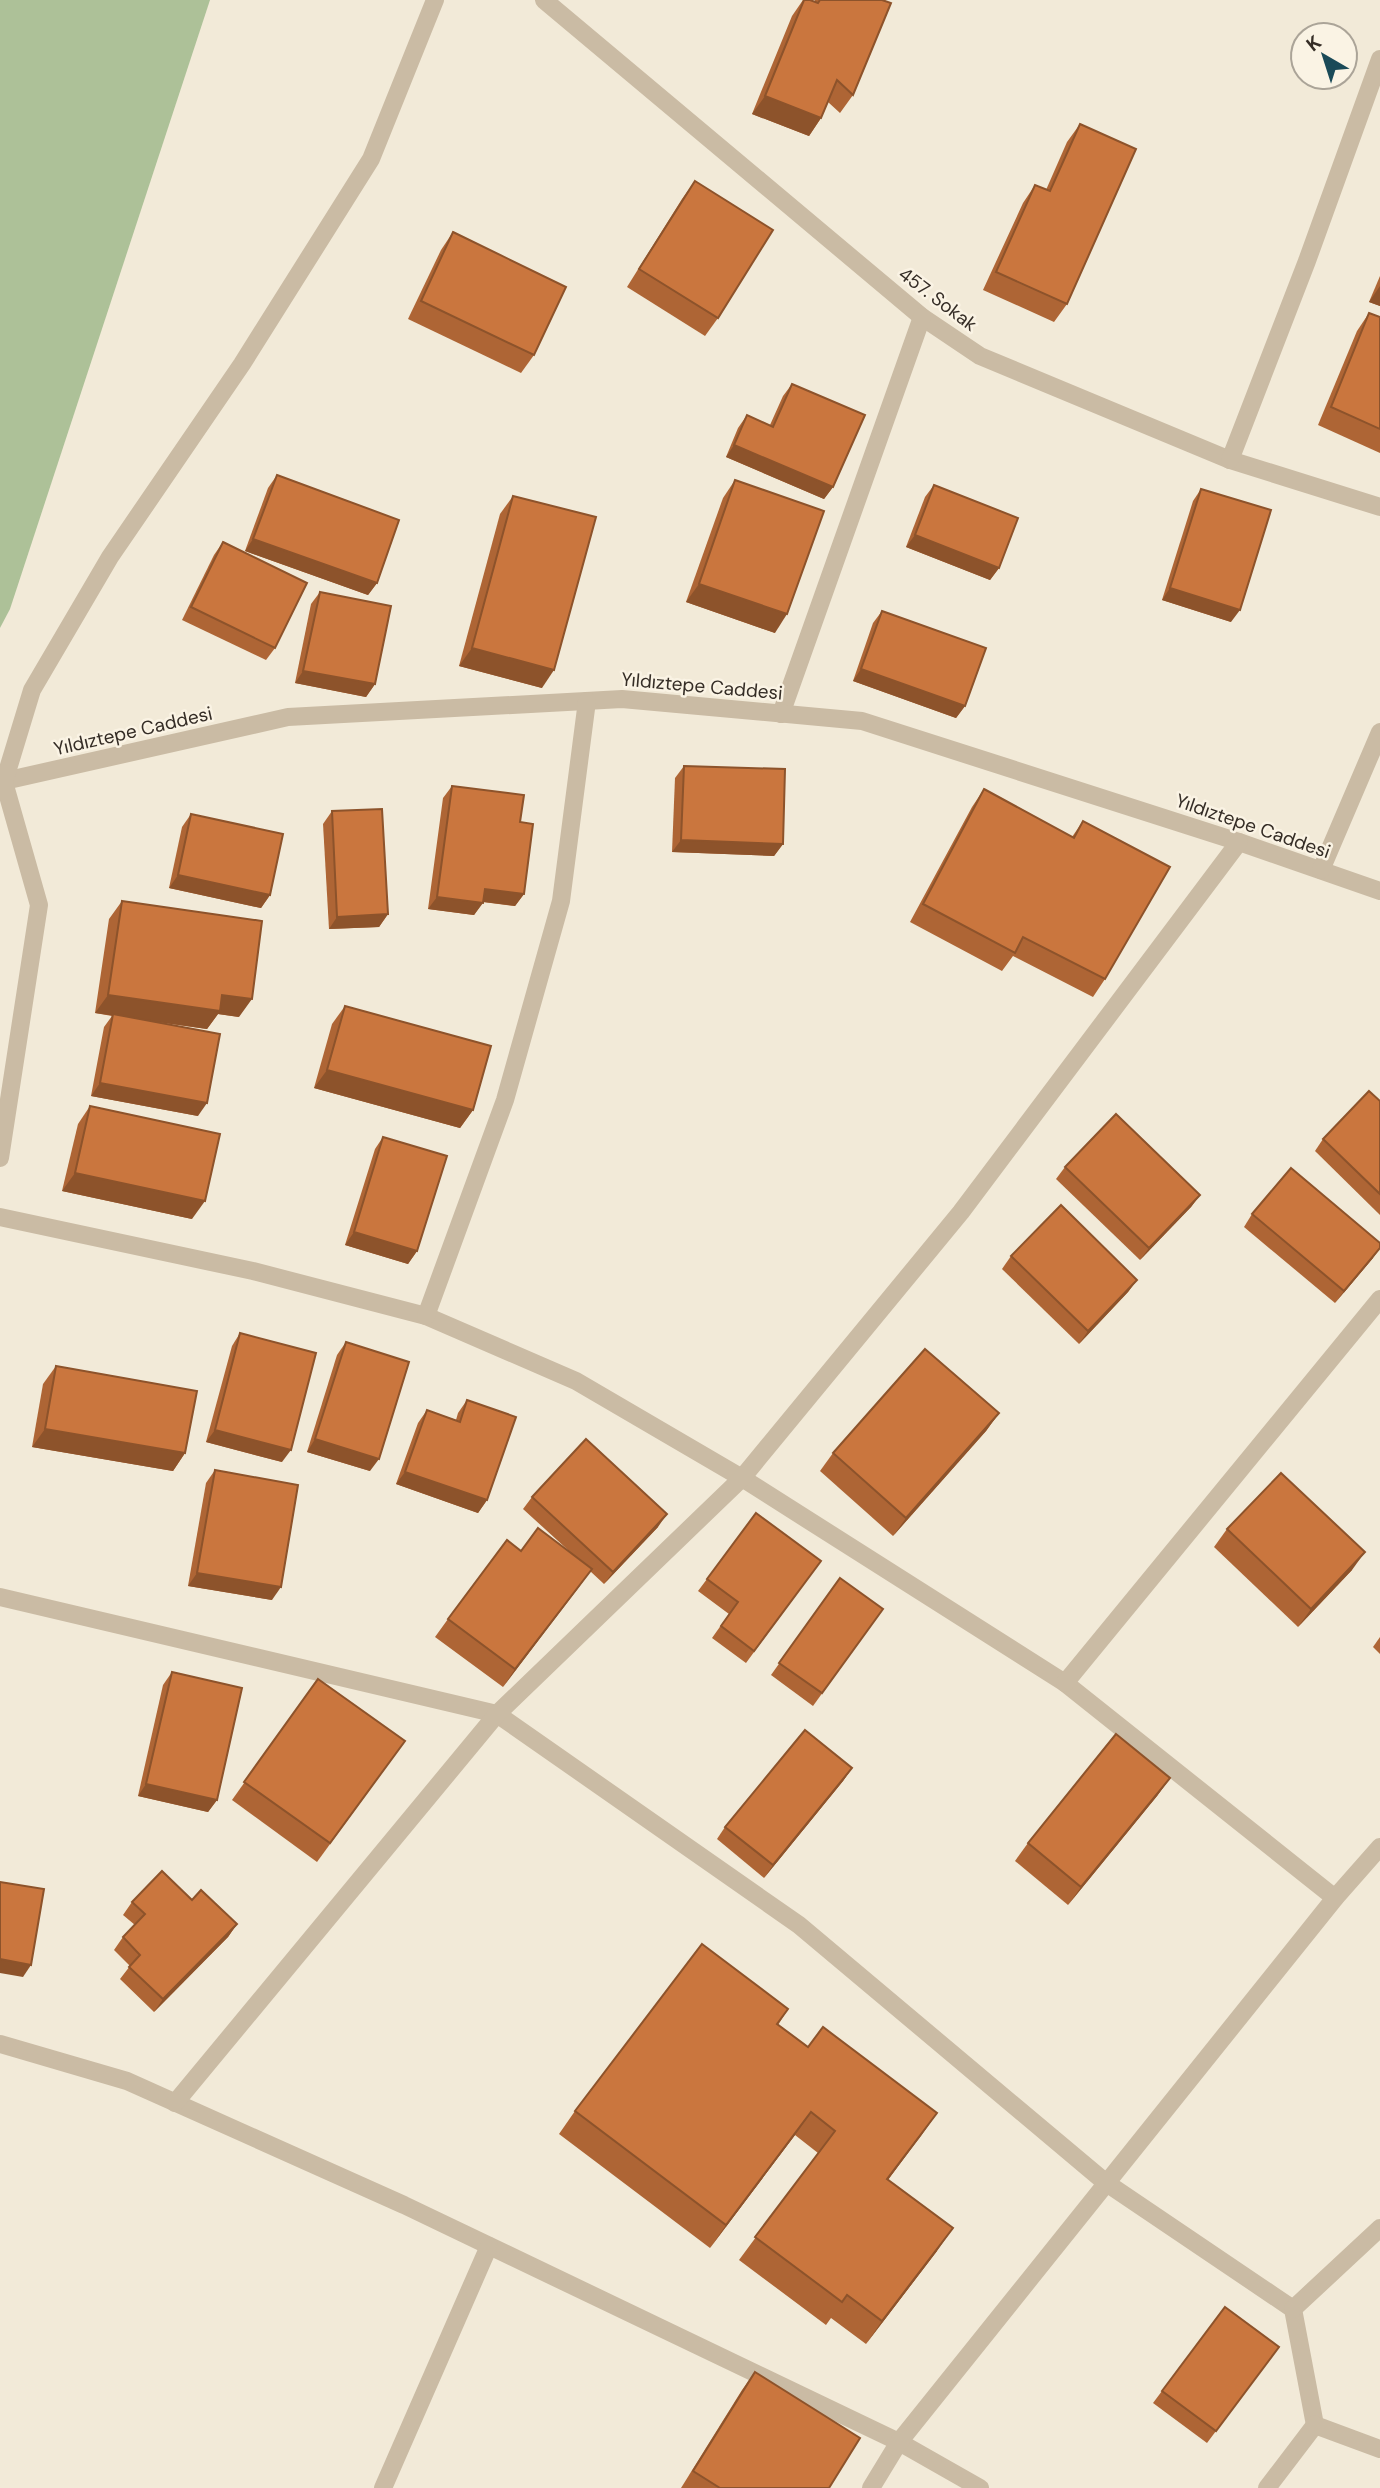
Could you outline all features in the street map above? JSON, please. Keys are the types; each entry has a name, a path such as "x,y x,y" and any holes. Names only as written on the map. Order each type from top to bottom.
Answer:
{"street":[{"path":"0,1158 39,905 2,782 32,690 110,557 242,364 371,159 435,0"},
{"name":"457. Sokak","path":"544,0 922,317 980,356 1230,460 1380,507"},
{"path":"1230,460 1307,261 1380,59"},
{"path":"780,714 922,317"},
{"name":"Yıldıztepe Caddesi","path":"2,782 288,717 622,699 862,721 1239,842 1380,891"},
{"path":"426,1316 505,1100 561,901 587,701"},
{"path":"1321,870 1380,732"},
{"path":"175,2102 497,1714 742,1478 961,1212 1239,842"},
{"path":"0,1217 253,1271 426,1316 576,1381 742,1478 1065,1683 1335,1898"},
{"path":"1065,1683 1380,1300"},
{"path":"0,1597 497,1714 799,1925 1105,2182 1293,2309 1315,2426 1267,2488"},
{"path":"871,2488 900,2442 1105,2182 1335,1898 1380,1847"},
{"path":"0,2044 127,2081 175,2102 489,2246 900,2442 980,2488"},
{"path":"1293,2309 1380,2228"},
{"path":"383,2488 489,2246"},
{"path":"1315,2426 1380,2449"}],"green space":[{"path":"0,0 210,0 10,609 0,628"}],"building":[{"path":"804,0 818,3 820,0 882,0 891,3 853,95 837,80 821,118 765,96"},
{"path":"1080,124 1136,149 1067,304 996,272 1035,185 1050,191"},
{"path":"695,181 773,230 718,318 639,269"},
{"path":"453,232 566,287 534,355 421,301"},
{"path":"1369,313 1380,317 1380,429 1331,407"},
{"path":"792,384 865,415 833,487 734,445 747,415 773,427"},
{"path":"277,475 399,520 377,583 253,539"},
{"path":"735,480 824,511 787,614 699,584"},
{"path":"934,485 1018,518 999,568 915,535"},
{"path":"1201,489 1271,510 1240,610 1170,588"},
{"path":"513,496 596,517 554,670 472,648"},
{"path":"223,542 307,583 275,648 191,607"},
{"path":"320,592 391,606 375,684 303,671"},
{"path":"882,611 986,648 965,706 861,669"},
{"path":"684,766 785,769 783,844 681,840"},
{"path":"452,786 524,795 520,822 533,824 524,894 485,889 483,903 437,897"},
{"path":"984,789 1074,838 1083,821 1170,867 1105,979 1023,937 1015,953 923,904"},
{"path":"382,809 388,914 337,917 332,811"},
{"path":"191,814 283,834 270,895 178,875"},
{"path":"122,901 262,921 252,999 222,995 220,1011 108,995"},
{"path":"345,1006 491,1046 473,1110 327,1070"},
{"path":"113,1014 220,1034 207,1103 100,1083"},
{"path":"1369,1091 1380,1101 1380,1194 1323,1139"},
{"path":"90,1106 220,1134 205,1201 75,1173"},
{"path":"1116,1114 1200,1195 1149,1248 1065,1167"},
{"path":"383,1137 447,1156 417,1251 354,1232"},
{"path":"1291,1168 1380,1243 1380,1248 1344,1291 1252,1214"},
{"path":"1061,1205 1137,1280 1088,1331 1011,1256"},
{"path":"240,1333 316,1353 291,1450 215,1430"},
{"path":"346,1342 409,1362 379,1459 315,1439"},
{"path":"925,1349 999,1413 906,1518 833,1453"},
{"path":"56,1366 197,1391 185,1453 45,1429"},
{"path":"467,1400 516,1417 487,1500 405,1472 427,1410 460,1422"},
{"path":"586,1439 667,1514 613,1572 532,1497"},
{"path":"215,1470 298,1485 281,1587 197,1573"},
{"path":"1281,1473 1365,1552 1311,1609 1227,1529"},
{"path":"756,1513 821,1561 754,1651 721,1626 738,1602 707,1579"},
{"path":"538,1528 592,1569 515,1669 448,1619 507,1540 521,1551"},
{"path":"840,1578 883,1609 822,1693 779,1663"},
{"path":"172,1672 242,1688 217,1800 146,1784"},
{"path":"318,1679 405,1741 330,1843 244,1782"},
{"path":"805,1730 852,1768 773,1865 725,1827"},
{"path":"1116,1734 1170,1778 1081,1887 1028,1843"},
{"path":"162,1871 192,1900 201,1890 237,1924 163,1999 129,1967 140,1955 123,1937 145,1914 132,1902"},
{"path":"0,1882 44,1889 31,1965 0,1959"},
{"path":"702,1944 788,2009 777,2024 808,2047 823,2027 937,2113 887,2179 953,2228 882,2321 847,2295 842,2302 755,2237 835,2131 811,2112 726,2225 575,2111"},
{"path":"1225,2307 1279,2347 1216,2431 1162,2391"},
{"path":"755,2372 860,2438 829,2488 720,2488 693,2471"}]}
